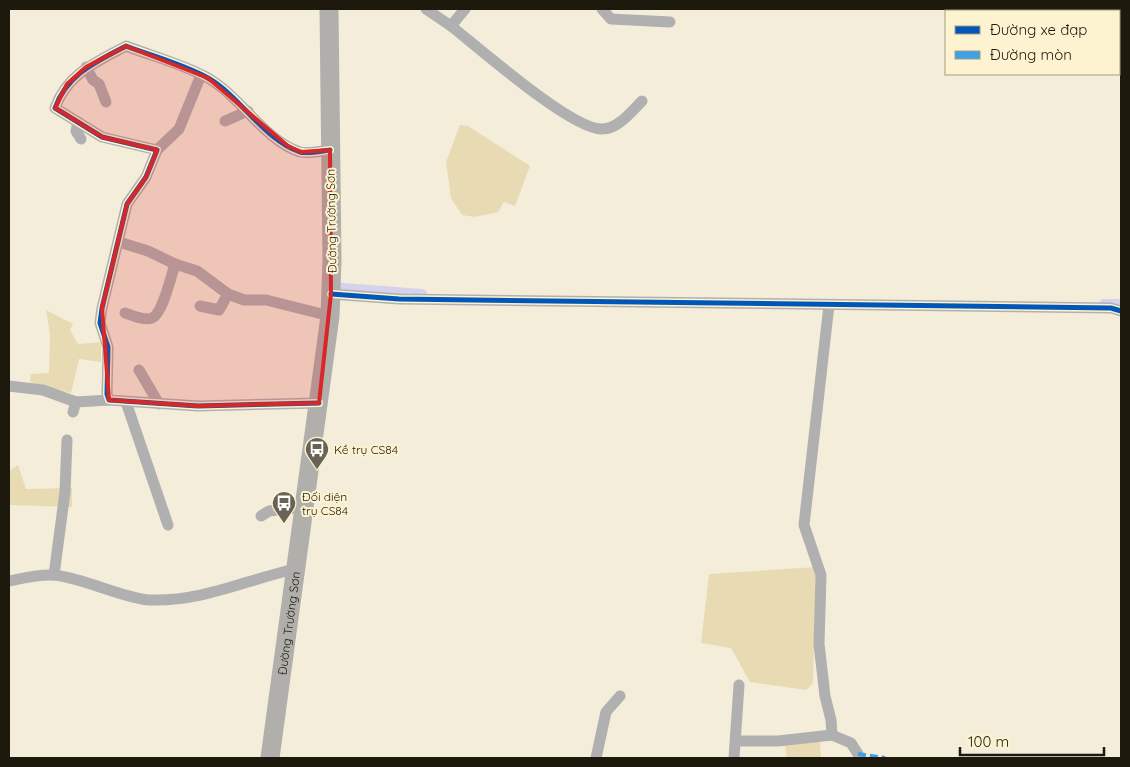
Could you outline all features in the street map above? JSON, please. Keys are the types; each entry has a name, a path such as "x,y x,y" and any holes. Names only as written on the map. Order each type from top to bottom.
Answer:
{"highway":[{"name":"Đường Trường Sơn","path":"270,758 330,316 329,9"}],"street":[{"path":"426,9 451,26 547,101 586,126 600,129 613,126 642,102"},
{"path":"451,26 464,9"},
{"path":"602,9 611,19 670,22"},
{"path":"156,150 102,137 55,108 59,96 76,74 126,46 208,78 248,111 275,138 288,146 302,152 330,150"},
{"path":"86,67 93,80 99,84 106,102"},
{"path":"109,400 107,394 108,347 100,322 127,204 146,177 156,150 180,129 201,75"},
{"path":"225,121 248,111"},
{"path":"78,122 76,131 81,139"},
{"path":"119,242 148,251 175,264 196,271 228,294 244,300 266,300 330,316"},
{"path":"125,313 149,319 153,317 164,298 175,264"},
{"path":"200,306 219,310 228,294"},
{"path":"331,294 399,299 1111,308 1121,311"},
{"path":"830,305 804,525 821,575 819,644 832,735"},
{"path":"138,370 159,404"},
{"path":"9,386 43,390 74,407 109,400 159,404 319,403"},
{"path":"126,402 168,525"},
{"path":"54,575 64,492 67,440"},
{"path":"260,516 269,512 304,507"},
{"path":"9,581 54,575 148,600 178,600 208,595 249,580 295,569"},
{"path":"734,758 739,685"},
{"path":"596,758 606,712 620,696"},
{"path":"736,741 778,741 832,735 851,744 858,754"}],"highlighted area":[{"path":"126,46 208,78 288,146 301,152 330,150 331,294 319,403 198,406 109,400 102,308 127,204 146,177 157,150 102,137 55,108 67,84 86,67"}],"shaded area":[{"path":"460,125 468,126 530,166 515,206 504,202 498,212 475,217 462,215 451,198 446,162"},
{"path":"46,310 73,324 70,330 78,344 101,342 101,362 79,359 71,393 30,382 31,374 49,373 50,334"},
{"path":"18,465 26,489 72,488 72,507 9,505 9,471"},
{"path":"816,567 813,683 806,690 750,682 731,648 701,643 709,574"},
{"path":"820,741 821,758 787,758 785,746"}],"waterway":[{"path":"331,287 422,294"},
{"path":"1104,304 1121,304"}],"marked path":[{"path":"858,754 885,758"}],"cycle path":[{"path":"319,403 198,406 109,400 107,394 108,347 100,323 102,308 127,204 146,177 157,150 102,137 55,108 67,86 84,70 126,46 178,64 208,78 220,86 275,138 287,146 303,153 330,150"},
{"path":"331,294 399,299 1111,308 1121,311"}],"place":[{"name":"Kề trụ CS84","path":"317,470"},
{"name":"Đối diện trụ CS84","path":"284,524"}]}
